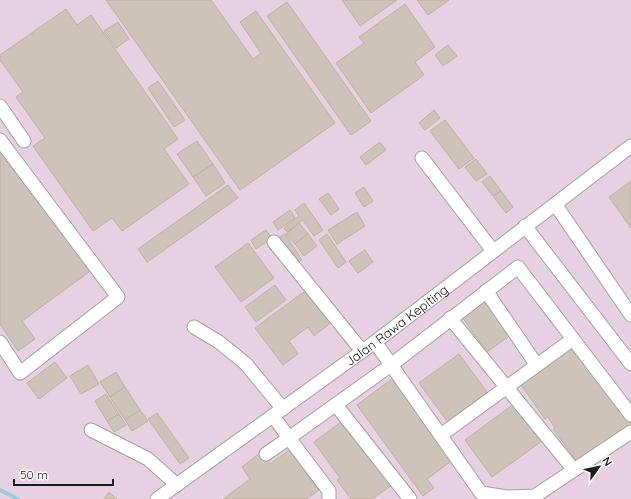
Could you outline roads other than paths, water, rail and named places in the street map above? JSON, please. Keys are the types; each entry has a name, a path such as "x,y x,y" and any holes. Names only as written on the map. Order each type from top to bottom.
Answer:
{"street":[{"path":"0,106 24,141"},
{"path":"0,140 118,297 20,373 0,342"},
{"name":"Jalan Rawa Kepiting","path":"157,499 375,342 631,146"},
{"path":"422,158 493,251"},
{"path":"555,204 631,315"},
{"path":"525,226 631,364"},
{"path":"274,242 362,351"},
{"path":"266,454 391,365 518,267 631,416"},
{"path":"486,291 536,364"},
{"path":"450,318 574,470"},
{"path":"194,327 219,342 246,364 278,412 289,438 329,491 329,499"},
{"path":"441,435 536,364 573,339"},
{"path":"375,342 481,492 507,497 535,496 631,432"},
{"path":"336,405 410,499"},
{"path":"91,430 148,459 177,485"}],"waterway":[{"path":"0,490 18,499"}]}
